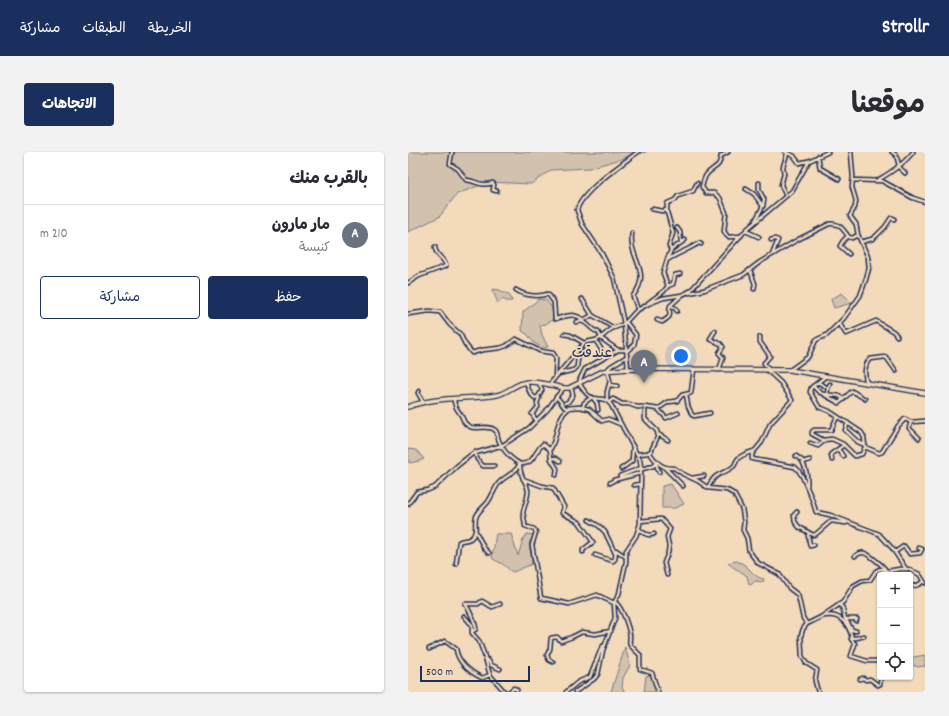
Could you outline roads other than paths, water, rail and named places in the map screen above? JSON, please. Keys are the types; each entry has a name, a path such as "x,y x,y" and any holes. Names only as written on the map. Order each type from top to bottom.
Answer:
{"main road":[{"path":"408,407 423,402 498,395 526,382 564,388 571,387 600,372 607,370 628,369 790,370 925,393"}],"street":[{"path":"452,152 450,164 458,168 466,180 472,180 480,185 493,183 493,190 497,191"},
{"path":"628,369 626,357 625,323 612,273 602,254 582,224 577,210 581,200 601,181 638,152"},
{"path":"719,152 720,163 705,175 702,188 706,193 714,193 720,198 726,213 725,234 729,237 742,236"},
{"path":"720,157 728,152"},
{"path":"786,196 780,185 784,174 783,167 786,153 794,156 799,162 809,161 821,153 828,152"},
{"path":"790,370 808,357 816,340 827,335 839,323 860,296 866,279 869,260 858,236 856,224 850,216 856,204 852,187 851,152"},
{"path":"892,152 897,157 899,165 904,173"},
{"path":"878,180 890,174 909,158 913,152"},
{"path":"818,156 820,168 839,179"},
{"path":"688,293 754,223 794,189 809,161"},
{"path":"853,180 878,180 889,184 913,198 925,202"},
{"path":"672,250 669,246 673,233 667,210 668,203 674,201 678,196 693,190 698,183"},
{"path":"754,223 763,206 764,199 759,190 759,183"},
{"path":"746,189 754,194 763,206"},
{"path":"652,209 662,211 667,210"},
{"path":"861,242 872,239 885,227 891,218 894,219"},
{"path":"648,304 663,298 704,290 739,277 760,262 808,233 831,223 841,226 848,236 852,238 858,236"},
{"path":"677,228 680,232 681,242"},
{"path":"746,231 759,238"},
{"path":"632,233 632,246 638,260 638,265 642,276 638,291 633,296 638,310"},
{"path":"848,236 840,246 849,254"},
{"path":"668,286 663,273 667,260 672,250 685,240"},
{"path":"771,240 778,240 772,255"},
{"path":"667,260 678,252 689,249 699,243 701,244"},
{"path":"408,284 416,277 446,266 445,261 436,252 435,247"},
{"path":"750,270 755,284 754,289"},
{"path":"549,385 584,343 601,338 609,330 625,323 638,310 648,304 668,286 673,284 675,276 680,274"},
{"path":"516,290 521,293 537,296 548,294 554,302 556,318 564,315 573,315 584,320 592,315"},
{"path":"670,306 682,295"},
{"path":"582,299 592,315 614,328"},
{"path":"670,306 675,308 677,311"},
{"path":"656,320 662,322 667,319 671,313 670,306"},
{"path":"408,314 431,311 441,313 450,325 460,334 471,353 500,348 516,339 540,351 553,353 556,358 556,376"},
{"path":"576,322 582,321 586,323 592,331 598,332 601,338 618,350 626,351 634,345 636,336 625,323"},
{"path":"839,323 846,334 876,321 894,332 896,336"},
{"path":"715,331 710,339 721,344 722,347 719,353 723,358 720,370"},
{"path":"564,334 570,335 584,343"},
{"path":"760,337 760,342 770,356 764,363 768,370 781,383 792,400 770,424 762,442 751,457 753,460 796,468 807,486 816,512 879,534 895,552 906,569"},
{"path":"596,340 605,358"},
{"path":"556,376 574,370 577,367 578,358 586,350"},
{"path":"598,410 598,403 583,389 580,379 584,369 618,350"},
{"path":"575,692 596,676 604,646 616,615 614,604 618,596 627,551 633,543 639,529 641,469 638,454 608,401 606,394 610,380 607,370 626,357"},
{"path":"867,383 865,377 866,365 870,359 886,357 896,371"},
{"path":"658,409 668,402 677,401 682,395 690,394 692,392 694,369"},
{"path":"810,443 818,446 824,441 833,440 844,444 855,456 862,454 865,446 862,432 829,410 818,406 810,392 810,389 813,386 819,383 826,376"},
{"path":"526,382 528,390 532,396 535,398 538,397"},
{"path":"536,420 532,414 538,407 538,397 542,390 539,383"},
{"path":"819,383 828,388"},
{"path":"827,394 830,384"},
{"path":"609,385 617,386"},
{"path":"813,386 819,392 838,403 840,403 852,391 865,399"},
{"path":"565,403 568,402 573,394 571,387"},
{"path":"408,504 417,492 435,487 457,466 475,452 502,445 529,428 548,409 564,388"},
{"path":"419,391 418,394 423,402"},
{"path":"686,394 688,406 692,415 710,414"},
{"path":"823,394 840,396 843,400"},
{"path":"556,397 562,401 564,407 568,409"},
{"path":"454,398 455,407 466,424 476,428 494,429 502,445 510,456 519,464 519,471 528,489 527,501 523,512 526,526 534,529 536,532 532,545 541,599 569,604 597,595 619,605 629,634 630,647 640,655 640,669 652,673 658,692"},
{"path":"583,407 584,403 593,398 602,398 608,401 613,400 622,404 629,404 637,407 658,409 666,418 678,413"},
{"path":"556,475 557,469 551,459 550,449 554,442 562,416 568,409 583,407 589,409 602,421 608,419 621,424"},
{"path":"645,407 645,419 658,434 668,440"},
{"path":"824,441 813,435 812,432 814,430 831,430 837,416"},
{"path":"848,424 844,428 845,430 858,442 878,453 881,452 903,420 905,419 911,422 925,421"},
{"path":"911,422 909,428 919,438"},
{"path":"638,454 650,452 656,442 658,434"},
{"path":"519,464 526,463 531,460 542,444 550,449"},
{"path":"832,460 831,454 844,444"},
{"path":"621,469 632,461 633,445"},
{"path":"838,448 843,456"},
{"path":"708,488 718,474 726,471 735,464 738,459 754,451"},
{"path":"475,452 477,459 483,466 494,466"},
{"path":"650,452 657,463 659,472"},
{"path":"796,456 804,462 807,470 807,486"},
{"path":"551,459 555,458 560,461"},
{"path":"804,462 810,460"},
{"path":"657,463 668,469 674,468 708,488 727,490 737,497 742,510 744,522 743,529 747,538 749,551 758,563 779,574 790,589 798,595 803,618 806,624"},
{"path":"620,476 657,463"},
{"path":"489,553 484,548 476,532 475,519 478,513 487,504 500,482 515,472 519,464"},
{"path":"664,467 683,486"},
{"path":"610,483 614,480 641,473"},
{"path":"691,478 704,476"},
{"path":"523,479 542,486 551,486 555,490 564,507 562,513 579,522 593,542 583,550 583,552"},
{"path":"634,485 640,484"},
{"path":"796,512 794,515 796,523 800,528 809,533 815,534 827,523 832,521 848,523"},
{"path":"640,521 661,519 670,530 667,537 669,546 664,563 667,575"},
{"path":"589,520 605,532 613,553 615,554 615,560 613,561 595,555"},
{"path":"639,529 644,534 649,536 654,534"},
{"path":"456,564 459,542 461,540 469,540 476,532"},
{"path":"809,533 809,544 810,546 814,545"},
{"path":"895,552 904,546 910,554 920,553 922,549 918,548"},
{"path":"615,554 617,550 626,557"},
{"path":"855,556 862,552 865,553 879,562 887,571"},
{"path":"818,692 815,681 817,670 806,663 802,656 801,634 806,624 823,616 840,604 847,598 853,586 871,579 878,570 882,569 887,571 906,569 918,574 924,582 913,586"},
{"path":"473,630 476,628 476,625 468,612 468,607 465,604 478,604 482,601 492,608 500,604"},
{"path":"840,604 843,608 844,617 852,630 856,631"},
{"path":"464,616 471,624 473,630 472,633 478,640 490,675 505,692"},
{"path":"823,616 834,616 846,622 852,638 851,639 855,644 851,656 867,661 877,661"},
{"path":"846,620 855,618 857,619 856,621"},
{"path":"553,662 549,660 547,655 550,649 550,638 557,637 561,641 582,632 595,634 611,631"},
{"path":"852,638 864,636"},
{"path":"429,648 445,641 456,649 458,656 465,667 482,678 490,675"},
{"path":"566,692 578,682 590,677 601,649 604,646"},
{"path":"484,654 486,654 491,664 500,669"},
{"path":"860,679 863,678 866,680 870,678 878,685 880,684 881,680"},
{"path":"509,692 513,688 517,690"}],"place":[{"name":"مار مارون","path":"644,383"}],"district":[{"name":"عندقت","path":"592,354"}]}
